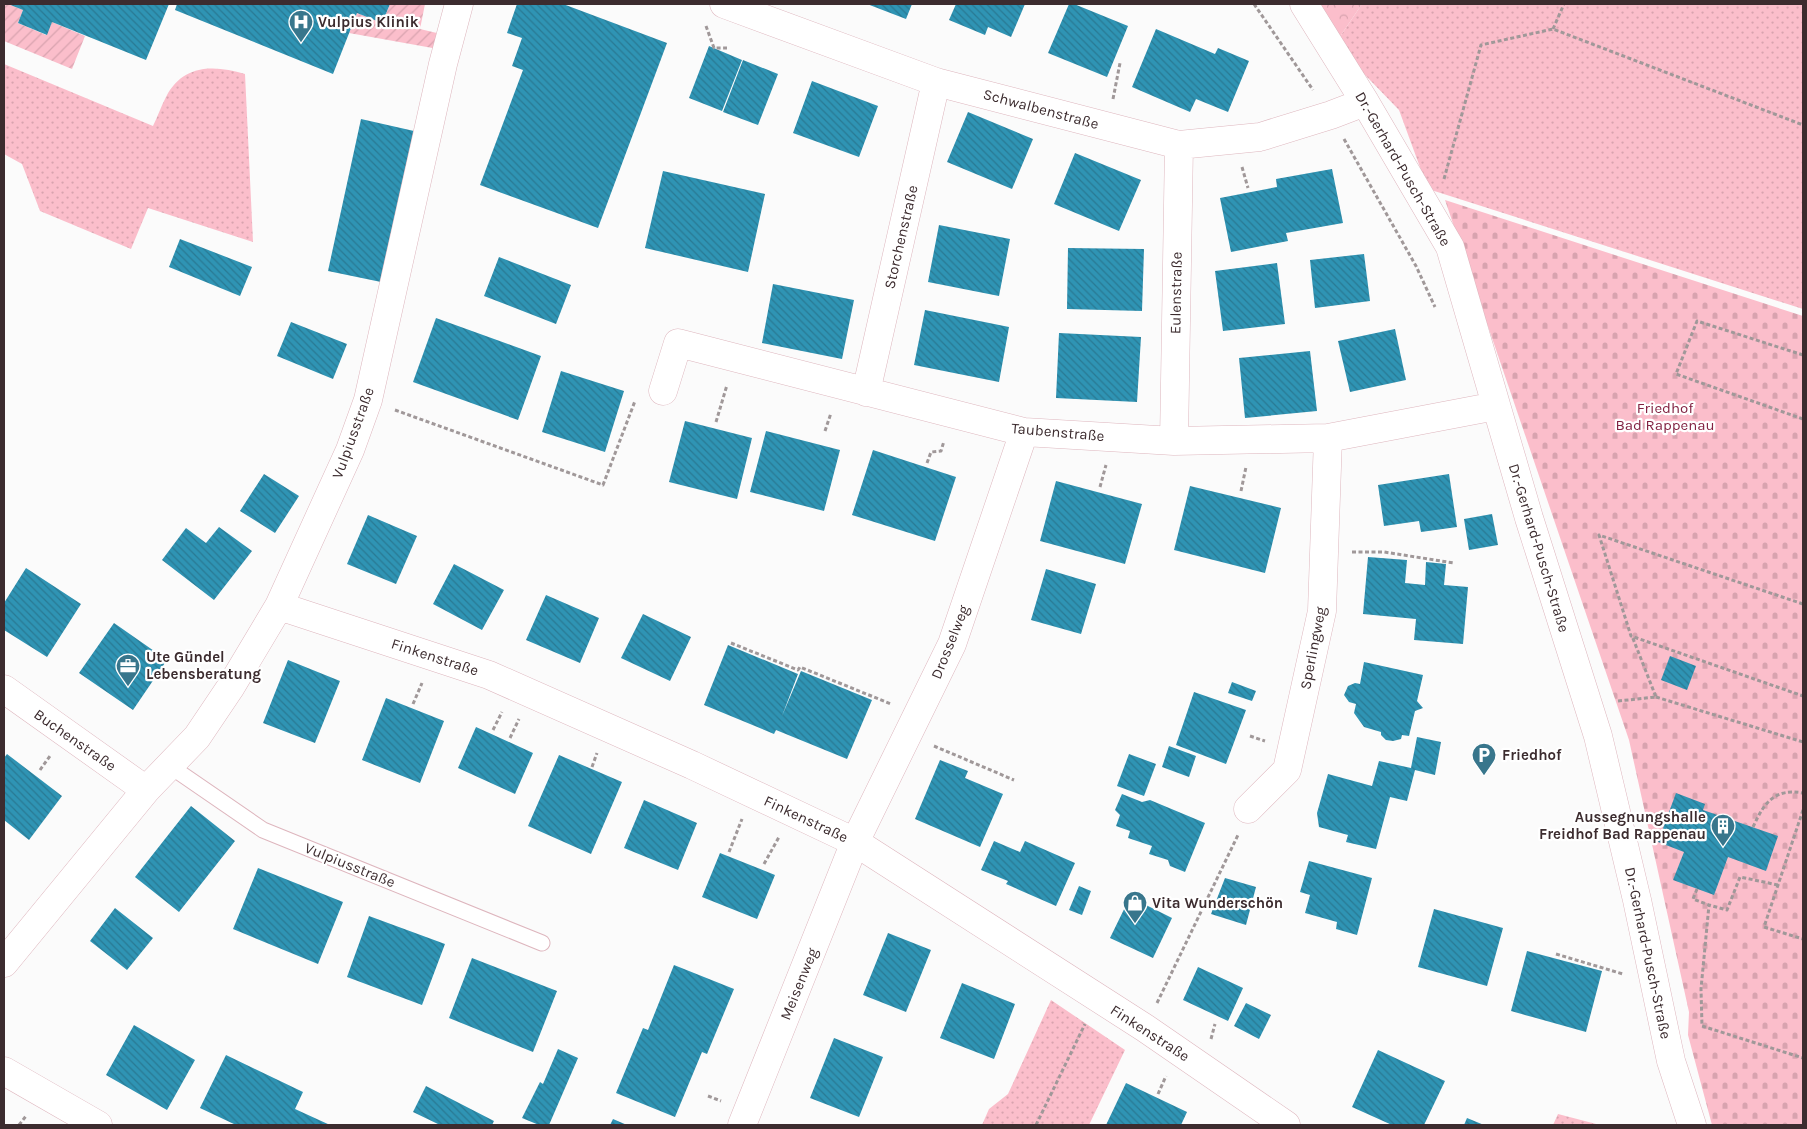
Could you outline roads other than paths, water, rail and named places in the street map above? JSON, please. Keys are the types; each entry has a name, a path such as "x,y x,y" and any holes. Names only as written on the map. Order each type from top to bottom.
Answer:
{"street":[{"name":"Vulpiusstraße","path":"4,963 146,790 198,737 279,606 350,450 368,400 443,64 459,4"},
{"name":"Schwalbenstraße","path":"724,4 936,82 1179,145 1260,137 1366,102"},
{"name":"Dr.-Gerhard-Pusch-Straße","path":"1304,4 1366,102 1450,247 1496,406 1601,746 1672,1062 1692,1125"},
{"name":"Storchenstraße","path":"866,392 936,82"},
{"name":"Eulenstraße","path":"1174,441 1179,145"},
{"name":"Taubenstraße","path":"663,390 678,343 1024,432 1174,441 1328,438 1496,406"},
{"name":"Drosselweg","path":"855,842 952,644 1024,432"},
{"name":"Sperlingweg","path":"1248,809 1287,770 1322,611 1328,438"},
{"name":"Finkenstraße","path":"279,606 489,675 692,765 855,842 1097,999 1145,1028 1286,1125"},
{"name":"Buchenstraße","path":"4,689 146,790"},
{"name":"Meisenweg","path":"742,1125 855,842"},
{"path":"4,1070 98,1125"}],"lane":[{"name":"Vulpiusstraße","path":"170,766 263,830 542,943"}],"place":[{"name":"Vulpius Klinik","path":"301,43"},
{"name":"Ute Gündel Lebensberatung","path":"128,687"},
{"name":"Friedhof","path":"1484,776"},
{"name":"Aussegnungshalle Freidhof Bad Rappenau","path":"1723,847"},
{"name":"Vita Wunderschön","path":"1135,924"}],"park label":[{"name":"Friedhof Bad Rappenau","path":"1665,416"}]}
